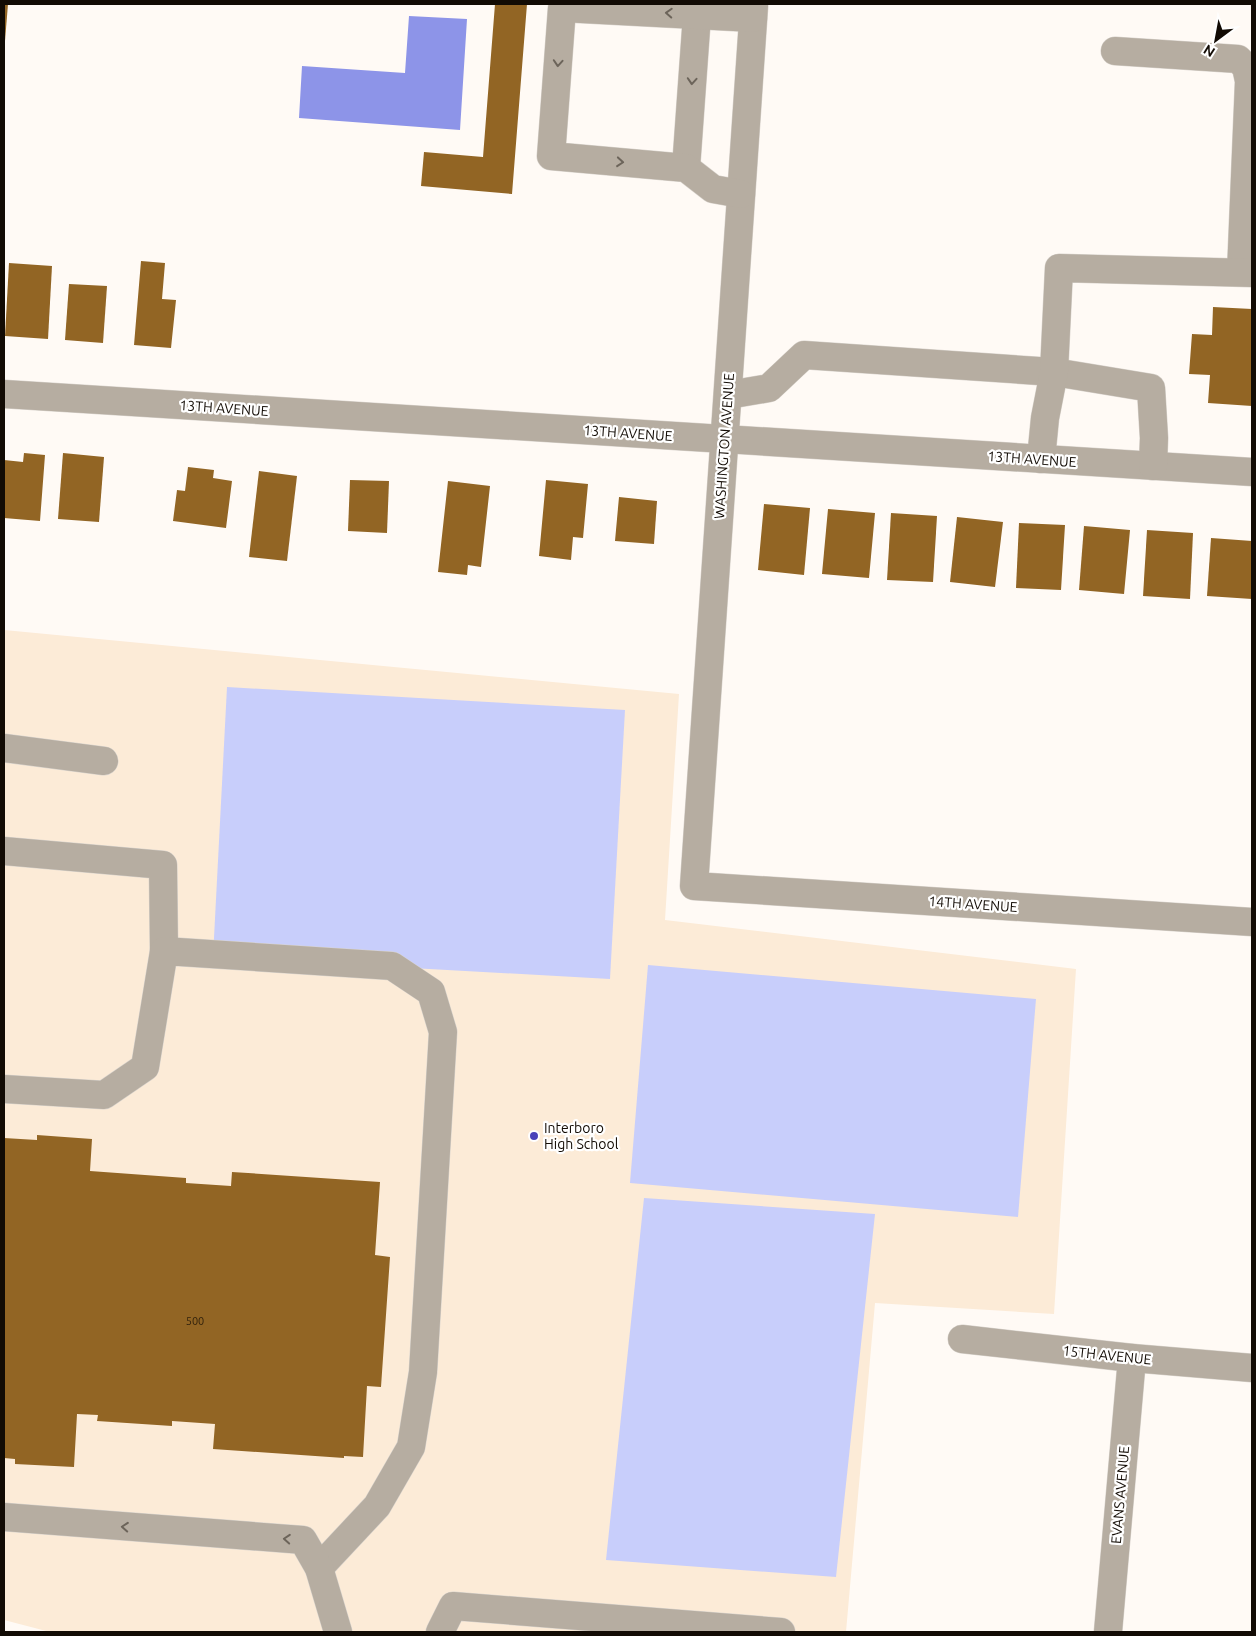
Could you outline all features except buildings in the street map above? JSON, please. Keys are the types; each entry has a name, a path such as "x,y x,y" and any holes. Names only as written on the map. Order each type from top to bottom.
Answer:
{"street":[{"path":"686,168 697,15 562,8 551,156 686,168 713,188 741,194"},
{"name":"WASHINGTON AVENUE","path":"694,886 753,12 697,15"},
{"path":"1041,459 1045,418 1054,372 1059,268 1247,272 1248,81 1246,67 1238,59 1115,51"},
{"path":"728,395 769,388 804,355 1054,372 1151,388 1154,438 1153,466"},
{"name":"13TH AVENUE","path":"4,394 1252,472"},
{"path":"4,748 104,761"},
{"path":"4,851 163,865 164,951 145,1067 104,1096 4,1089"},
{"name":"14TH AVENUE","path":"694,886 1252,922"},
{"path":"164,951 392,966 431,992 443,1032 423,1372 412,1447 377,1506 319,1568"},
{"name":"15TH AVENUE","path":"962,1339 1132,1358 1252,1368"},
{"name":"EVANS AVENUE","path":"1108,1632 1132,1358"},
{"path":"4,1517 303,1540 319,1568 338,1632"},
{"path":"440,1632 453,1606 610,1626 781,1632"}],"shaded area":[{"name":"Interboro High School","path":"4,630 679,694 665,920 1076,969 1054,1314 875,1303 846,1632 50,1632 4,1620"},
{"path":"227,687 625,710 610,979 213,957"},
{"path":"648,965 1036,999 1018,1217 630,1183"},
{"path":"644,1198 875,1214 836,1577 606,1560"}],"water":[{"path":"409,16 467,19 460,130 299,118 302,66 405,73"}],"place":[{"name":"Interboro High School","path":"534,1136"}]}
